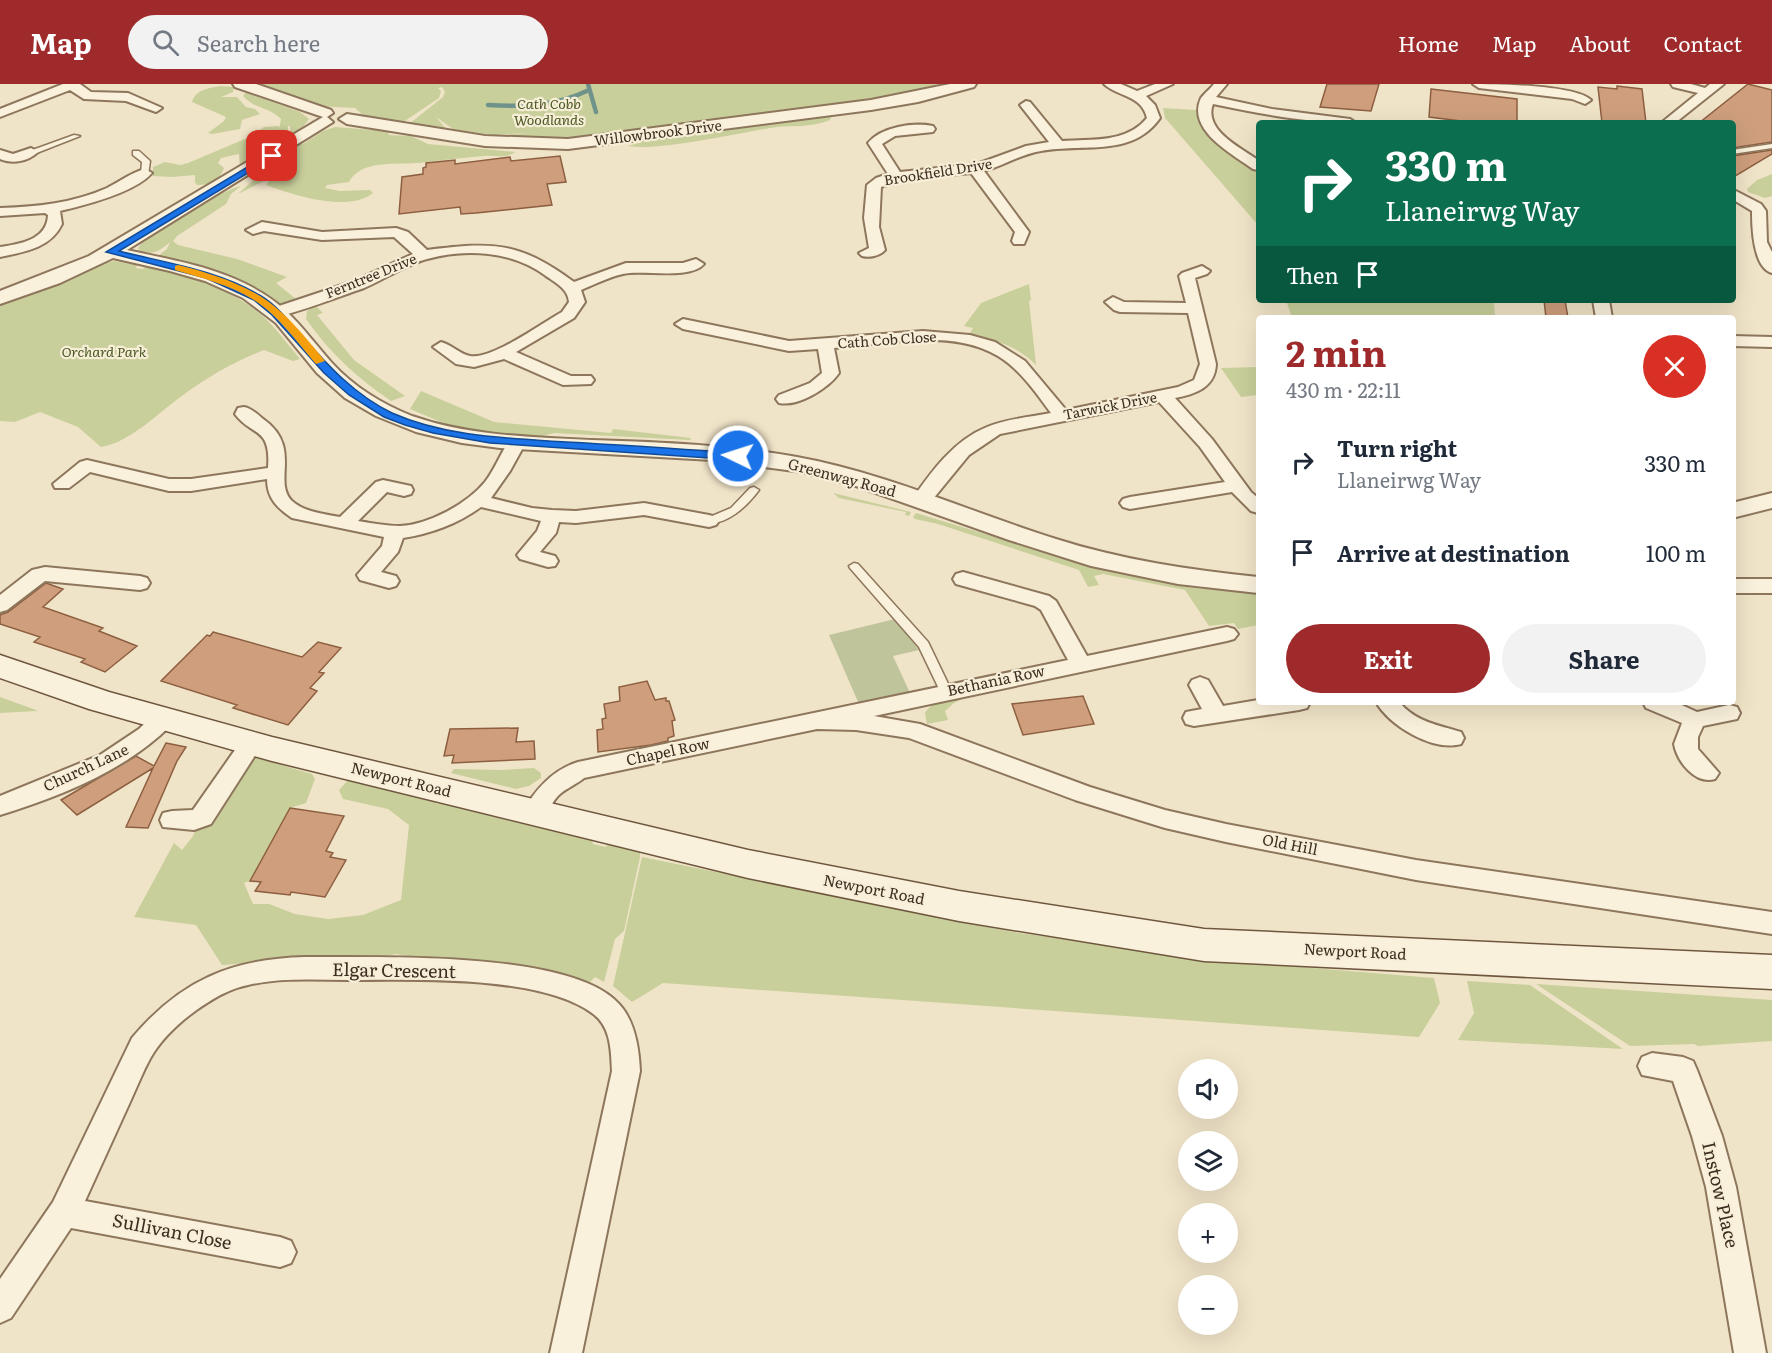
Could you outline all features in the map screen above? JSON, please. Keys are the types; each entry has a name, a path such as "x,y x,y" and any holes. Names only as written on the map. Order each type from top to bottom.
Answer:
{"main road":[{"name":"Newport Road","path":"0,666 164,719 252,743 748,864 971,908 1204,945 1772,972"}],"street":[{"path":"0,113 72,84 88,96 128,97 156,108"},
{"path":"241,84 325,118"},
{"name":"Willowbrook Drive","path":"325,118 348,111 352,115 347,119 479,141 568,144 871,105 918,97 968,84"},
{"name":"Brookfield Drive","path":"867,253 877,250 872,239 874,185 878,182 897,177 975,168 1008,160 1034,148 1058,144 1115,141 1143,131 1154,118 1150,106 1136,95 1110,84"},
{"path":"1136,95 1167,84"},
{"path":"1221,84 1207,99 1202,114 1208,127 1256,164"},
{"path":"1479,84 1574,96 1585,100"},
{"path":"1677,84 1712,88"},
{"path":"1671,120 1712,88"},
{"path":"1207,99 1272,113 1327,120"},
{"path":"0,100 18,105"},
{"path":"1026,105 1058,144"},
{"path":"0,298 53,279 111,252 325,118"},
{"path":"897,177 875,142 892,133 928,129"},
{"path":"0,154 13,159 31,152"},
{"path":"975,168 1022,232 1019,241"},
{"path":"0,212 50,210 92,199 140,180"},
{"path":"1736,195 1759,211 1760,242 1772,268"},
{"path":"1756,207 1772,207"},
{"path":"0,252 26,246 49,235 54,228 56,218 50,210"},
{"path":"253,230 262,226 322,236 396,232 407,239 423,255"},
{"name":"Ferntree Drive","path":"276,312 359,284 423,255 470,249 513,253 540,265 572,288"},
{"name":"Greenway Road","path":"111,252 209,276 258,298 276,312 339,382 368,404 387,414 433,430 517,442 768,459 800,465 851,478 1039,543 1104,562 1199,580 1256,585"},
{"path":"441,347 452,356 474,362 486,360 504,354 568,315 577,302 572,288 626,268 684,268 696,264"},
{"name":"Tarwick Drive","path":"921,501 959,451 978,437 1011,425 1163,396 1201,384 1208,372 1187,276 1202,272"},
{"path":"1113,302 1120,307 1194,308"},
{"name":"Cath Cob Close","path":"683,324 773,344 806,346 932,336 977,342 1009,354 1020,363 1029,371 1061,415"},
{"path":"1736,341 1772,342"},
{"path":"785,399 822,385 827,380 831,374 825,345"},
{"path":"504,354 569,381 585,380"},
{"path":"1163,396 1206,443 1244,496 1256,505"},
{"path":"244,412 267,431 274,441 277,494 281,503 288,509 298,514 395,532 422,528 455,516 480,501 499,477 517,442"},
{"path":"62,484 87,466 169,485 191,485 276,472"},
{"path":"345,523 383,486 404,490"},
{"path":"1130,503 1237,486"},
{"path":"1736,506 1772,500"},
{"path":"480,501 532,514 552,516 576,516 644,509 670,522 709,521"},
{"path":"548,561 527,555 546,533 552,516"},
{"path":"389,581 368,575 391,548 395,532"},
{"path":"0,605 39,575 45,574 140,584"},
{"path":"963,579 1042,601 1049,606 1080,663"},
{"path":"1736,586 1772,586"},
{"name":"Bethania Row","path":"819,721 1080,663 1227,634"},
{"path":"1200,685 1216,714"},
{"path":"912,730 908,719 913,699"},
{"path":"1194,718 1278,705"},
{"path":"1390,705 1404,722 1419,729 1453,738"},
{"path":"1661,705 1695,720 1729,713"},
{"name":"Church Lane","path":"0,806 122,752 147,736 164,719"},
{"path":"1695,720 1684,745 1690,756 1707,773"},
{"name":"Old Hill","path":"819,721 856,722 912,730 1083,794 1166,819 1226,833 1416,870 1772,923"},
{"name":"Chapel Row","path":"534,813 550,789 578,771 819,721"},
{"path":"172,820 194,821 202,817 252,743"},
{"name":"Elgar Crescent","path":"0,1307 64,1212 142,1047 161,1023 185,1001 234,977 258,972 294,969 474,972 565,987 603,1005 612,1016 626,1047 626,1071 566,1353"},
{"name":"Instow Place","path":"1652,1066 1683,1070 1707,1136 1721,1187 1750,1353"},
{"name":"Sullivan Close","path":"64,1212 279,1252"}],"lane":[{"path":"31,152 76,136"},
{"path":"1736,151 1772,146"},
{"path":"136,153 146,161 140,180"},
{"path":"709,521 727,516 740,509 754,490"},
{"path":"855,566 924,645 946,692"}],"green space":[{"name":"Cath Cobb Woodlands","path":"264,84 952,84 905,97 559,141 495,136 527,133 494,135 453,129 436,117 447,130 409,124 443,97 445,92 442,87 438,88 441,91 439,98 399,125 365,117 355,108 316,106 260,86"},
{"path":"221,86 234,87 233,92 221,97 237,97 246,107 255,109 260,114 242,120 240,129 212,134 208,133 226,117 192,102 200,92"},
{"path":"246,92 300,112 309,119 296,136 291,136 290,126 288,126 288,135 277,133 261,143 285,139 282,141 286,142 240,166 239,154 221,158 218,163 224,168 220,176 210,183 197,185 195,175 153,176 153,167 165,162 180,165 188,163 252,136 264,127 279,126 279,130 281,119 247,100 243,96"},
{"path":"1163,108 1196,110 1199,121 1205,129 1256,168 1256,223 1165,118"},
{"path":"831,117 830,120 816,124 770,128 676,144 628,146 664,136"},
{"path":"335,127 388,131 389,135 411,136 428,144 515,152 504,156 371,166 355,175 349,182 327,185 325,188 340,191 370,190 373,193 350,202 305,197 266,185 272,177 238,194 258,176 278,168 277,166 260,172 280,155 323,131"},
{"path":"1772,174 1772,196 1765,198 1748,192 1747,189 1757,180"},
{"path":"241,186 231,194 226,204 177,236 173,241 178,245 237,259 287,277 276,283 296,299 309,295 307,298 288,305 281,304 258,288 218,271 158,256 167,249 170,242 151,253 138,249 143,241 168,222 201,203"},
{"name":"Orchard Park","path":"115,261 137,265 136,268 146,267 195,279 240,299 267,320 300,359 293,361 264,350 202,382 134,433 101,447 78,427 40,412 15,422 0,421 0,304"},
{"path":"1029,284 1036,365 1014,348 970,333 973,328 964,326 981,303"},
{"path":"1287,303 1494,303 1495,315 1291,315"},
{"path":"315,305 323,313 317,315 354,360 405,396 391,401 367,384 334,354 306,319 307,311"},
{"path":"1256,367 1256,395 1241,397 1221,368"},
{"path":"421,391 494,422 611,433 613,429 691,438 690,440 554,433 533,439 460,430 410,409"},
{"path":"833,493 911,512 909,516 905,515 906,512 839,498"},
{"path":"916,513 1103,570 1195,588 1256,593 1256,625 1238,629 1234,623 1209,626 1185,590 1103,574 1094,576 1099,585 1088,587 1079,570 913,517"},
{"path":"895,619 919,650 893,656 910,693 859,704 829,635"},
{"path":"970,695 954,703 945,711 948,720 927,724 925,713 934,704 945,699"},
{"path":"0,697 36,710 37,711 0,713"},
{"path":"254,757 312,774 315,779 306,803 290,808 250,881 244,883 253,904 269,904 295,914 328,919 363,915 401,900 409,825 388,809 343,799 339,790 351,777 433,795 437,804 458,799 591,837 593,844 606,847 614,835 640,844 640,857 624,931 615,939 604,982 595,977 587,985 396,954 376,958 307,959 222,965 196,925 134,917 174,843 182,850 193,836 199,822"},
{"path":"534,768 541,773 541,778 529,786 516,789 451,773 454,769"},
{"path":"642,857 1013,932 1226,961 1434,978 1440,1003 1419,1037 663,983 632,1002 613,986"},
{"path":"1467,981 1530,985 1623,1049 1458,1040 1474,1013"},
{"path":"1536,984 1772,1000 1772,1041 1698,1046 1694,1044 1630,1046"}],"building":[{"path":"1327,84 1379,84 1371,111 1320,107"},
{"path":"1748,84 1772,90 1772,142 1736,147 1736,120 1703,120"},
{"path":"1617,86 1642,89 1646,120 1602,120 1598,87 1617,89"},
{"path":"1431,89 1517,99 1517,120 1453,120 1429,117"},
{"path":"1772,150 1772,154 1736,176 1736,155"},
{"path":"560,156 566,182 547,184 552,205 461,214 460,207 399,214 402,177 423,174 426,163 455,160 455,164 510,157 511,161"},
{"path":"1544,303 1566,303 1568,315 1546,315"},
{"path":"46,583 63,589 43,607 103,628 99,631 137,646 105,672 81,662 85,659 34,642 40,637 0,624 0,615 8,612"},
{"path":"213,632 302,657 318,642 341,648 319,672 324,673 310,688 317,691 288,725 233,708 237,705 161,681 207,635 210,636"},
{"path":"647,681 655,700 666,698 666,701 669,701 675,720 672,721 674,736 668,738 668,741 651,745 598,752 597,730 603,729 602,719 606,718 604,704 620,701 619,687"},
{"path":"1083,696 1094,724 1023,735 1012,704"},
{"path":"518,728 516,742 534,741 535,759 452,763 454,755 444,756 450,729"},
{"path":"166,743 186,747 177,761 148,828 126,827 153,768 77,815 61,800 136,756 154,766"},
{"path":"290,808 344,816 326,851 333,853 330,857 346,860 325,897 291,892 290,895 255,891 261,882 250,881"}],"waterway":[{"path":"588,84 596,112"},
{"path":"488,105 540,104 589,90"}],"slow traffic":[{"path":"178,268 209,276 258,298 276,312 320,361"}],"route":[{"path":"272,156 111,252 209,276 258,298 276,312 339,382 352,393 387,414 433,430 490,440 738,456"}]}
